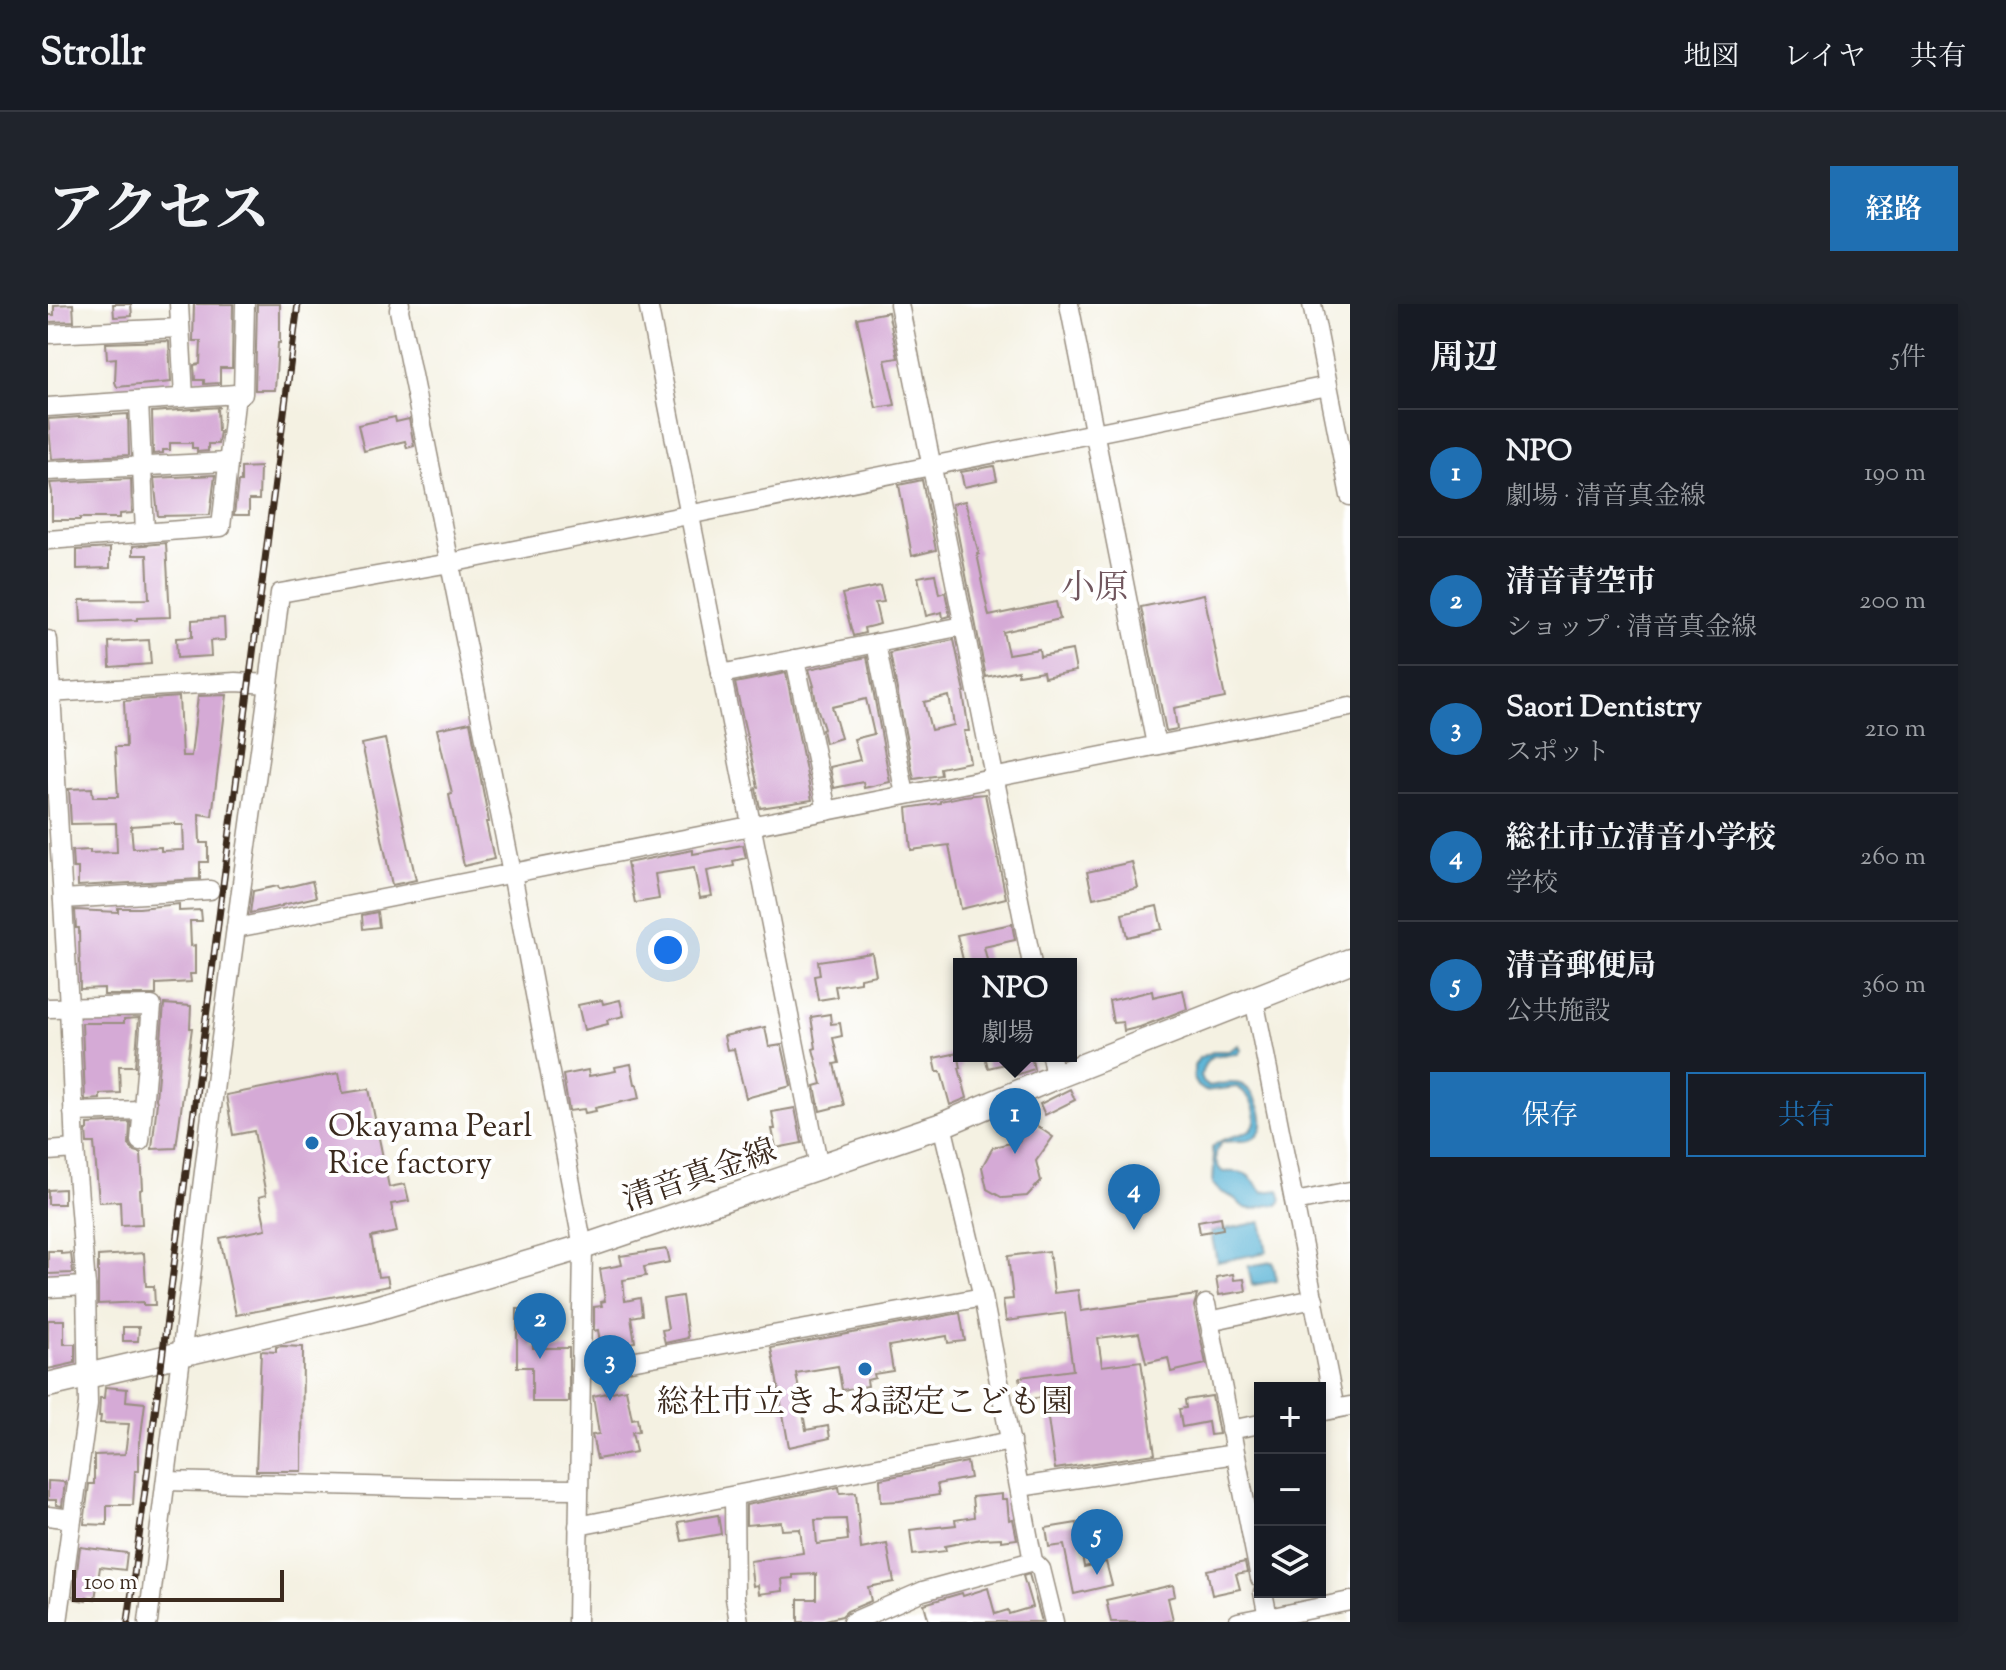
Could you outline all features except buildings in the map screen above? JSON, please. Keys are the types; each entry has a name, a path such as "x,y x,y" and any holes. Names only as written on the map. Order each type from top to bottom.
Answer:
{"main road":[{"name":"清音真金線","path":"1077,1058 1254,999 1350,961"},
{"name":"清音真金線","path":"48,1385 366,1311 583,1247 942,1125 1053,1066"}],"street":[{"path":"179,304 184,397"},
{"path":"48,407 243,394 245,304"},
{"path":"648,304 819,1167"},
{"path":"899,304 1031,958"},
{"path":"1069,304 1156,745"},
{"path":"1312,304 1328,386 1341,405 1350,496"},
{"path":"404,306 450,563 583,1247 577,1622"},
{"path":"48,334 180,328"},
{"path":"148,1622 280,593 450,563 1328,386"},
{"path":"48,540 221,527 236,394"},
{"path":"139,401 145,533"},
{"path":"48,471 228,462"},
{"path":"721,674 963,626"},
{"path":"48,640 55,871 63,899 75,1149 86,1286 88,1404 58,1622"},
{"path":"876,643 905,795"},
{"path":"795,659 827,811"},
{"path":"50,693 236,682 269,684"},
{"path":"236,928 1350,707"},
{"path":"63,899 210,890"},
{"path":"1254,999 1335,1409"},
{"path":"48,1008 152,1006 140,1141"},
{"path":"73,1112 142,1110"},
{"path":"942,1125 983,1297 1033,1561 1041,1569 1054,1622"},
{"path":"48,1151 75,1149"},
{"path":"1295,1202 1350,1191"},
{"path":"48,1288 86,1286"},
{"path":"581,1370 983,1297"},
{"path":"1254,1548 1208,1312 1314,1299"},
{"path":"1230,1430 1254,1425"},
{"path":"578,1526 1011,1441"},
{"path":"1020,1487 1235,1454"},
{"path":"166,1481 579,1489"},
{"path":"734,1496 735,1598 739,1622"},
{"path":"48,1516 72,1519"},
{"path":"852,1622 923,1591 1033,1561"},
{"path":"1264,1598 1268,1619"},
{"path":"1238,1622 1349,1607"}],"water":[{"path":"1239,1045 1241,1050 1238,1054 1214,1056 1206,1061 1201,1075 1208,1086 1240,1084 1257,1101 1262,1118 1259,1133 1246,1140 1222,1142 1216,1154 1216,1162 1223,1172 1246,1174 1263,1192 1279,1190 1282,1200 1278,1205 1255,1209 1242,1206 1213,1184 1212,1148 1218,1142 1242,1134 1253,1126 1255,1119 1251,1101 1237,1087 1205,1091 1194,1079 1194,1066 1199,1058 1215,1051 1229,1051"},
{"path":"1261,1222 1267,1252 1217,1262 1211,1232"},
{"path":"1273,1262 1277,1281 1252,1285 1248,1266"}],"railway":[{"path":"128,1622 298,304"}],"place":[{"name":"Okayama Pearl Rice factory","path":"312,1143"},
{"name":"NPO","path":"1015,1154"},
{"name":"総社市立清音小学校","path":"1134,1230"},
{"name":"清音青空市","path":"540,1359"},
{"name":"総社市立きよね認定こども園","path":"865,1369"},
{"name":"Saori Dentistry","path":"610,1401"},
{"name":"清音郵便局","path":"1097,1575"}],"district":[{"name":"小原","path":"1095,586"}]}
